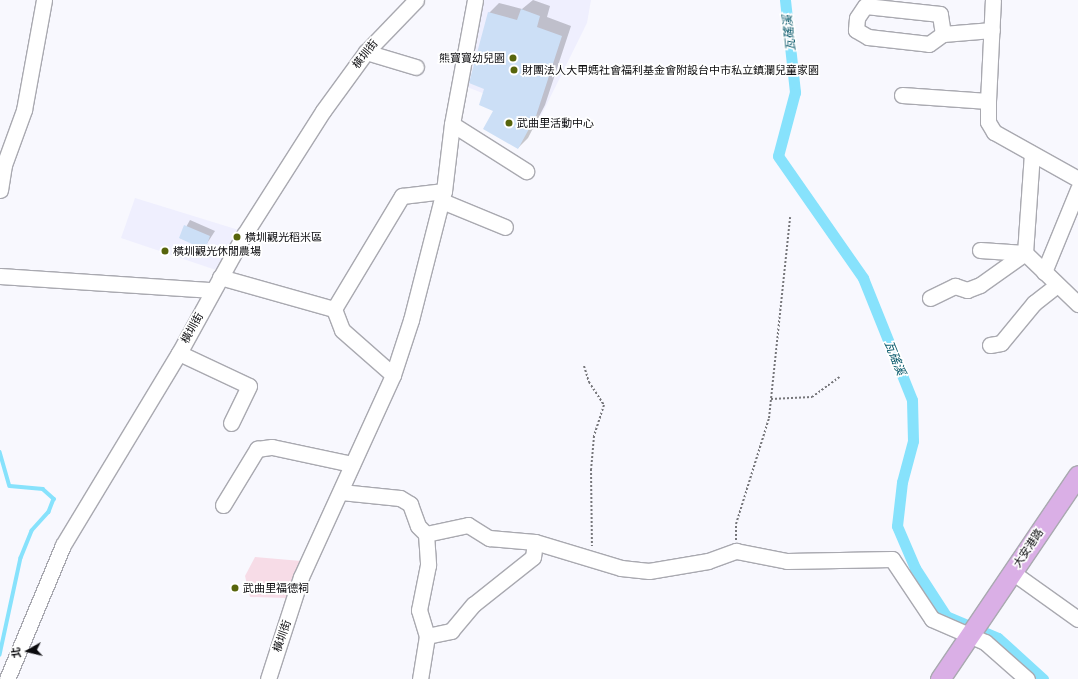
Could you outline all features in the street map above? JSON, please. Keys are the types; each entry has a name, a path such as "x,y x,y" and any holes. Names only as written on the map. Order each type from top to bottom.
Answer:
{"main road":[{"name":"大安港路","path":"940,679 1078,475"}],"street":[{"path":"0,190 4,165 24,110 44,0"},
{"name":"橫圳街","path":"7,679 63,545 179,353 217,283 323,111 366,52 416,0"},
{"name":"橫圳街","path":"268,679 296,592 393,375 412,320 443,196 452,124 475,0"},
{"path":"993,0 988,122 994,132 1078,179"},
{"path":"943,34 940,14 865,6 857,18 856,30 868,37 929,44 943,34 992,30"},
{"path":"366,52 416,67"},
{"path":"902,95 988,102"},
{"path":"452,124 526,171"},
{"path":"1025,253 1032,154"},
{"path":"1044,272 1078,189"},
{"path":"334,310 402,196 443,196 505,227"},
{"path":"980,250 1025,253 1078,304"},
{"path":"930,298 955,286 968,290 980,285 1025,253"},
{"path":"0,276 217,283 334,310"},
{"path":"990,345 1001,344 1034,303 1057,285"},
{"path":"334,310 342,330 393,375"},
{"path":"179,353 249,386 231,423"},
{"path":"223,505 257,449 272,447 352,464"},
{"path":"341,492 400,498 410,504 418,526 426,534 428,565 419,610 427,636 420,679"},
{"path":"426,534 468,525 489,538 535,542 592,559 649,571 708,561 736,551 787,561 892,559 932,619 975,629 985,642 1027,679"},
{"path":"427,636 451,631 474,604 533,557 535,542"},
{"path":"1012,572 1078,619"}],"path":[{"path":"736,551 736,524 769,418 790,217"},
{"path":"584,366 589,382 604,405 594,436 591,469 592,559"},
{"path":"771,399 812,397 840,377"},
{"path":"245,589 296,592"}],"shaded area":[{"name":"財團法人大甲媽社會福利基金會附設台中市私立鎮瀾兒童家園","path":"477,0 591,0 587,23 541,116 462,85"},
{"name":"橫圳觀光休閒農場","path":"135,198 242,231 219,271 121,238"},
{"path":"255,557 301,561 287,598 250,597 245,576"}],"building":[{"name":"熊寶寶幼兒園","path":"521,9 540,16 537,27 562,36 536,116 518,149 483,129 493,111 479,105 484,89 469,83 488,12 517,20"},
{"path":"184,225 210,236 205,250 179,238"}],"waterway":[{"name":"瓦磘溪","path":"785,0 795,92 778,156 863,278 912,400 913,441 902,482 897,526 915,568 946,616 998,638 1043,679"},
{"path":"0,452 10,486 43,489 54,499 49,512 32,531 21,558 0,655"}],"place":[{"name":"熊寶寶幼兒園","path":"513,58"},
{"name":"財團法人大甲媽社會福利基金會附設台中市私立鎮瀾兒童家園","path":"514,70"},
{"name":"武曲里活動中心","path":"509,123"},
{"name":"橫圳觀光稻米區","path":"237,237"},
{"name":"橫圳觀光休閒農場","path":"165,251"},
{"name":"武曲里福德祠","path":"235,588"}]}
